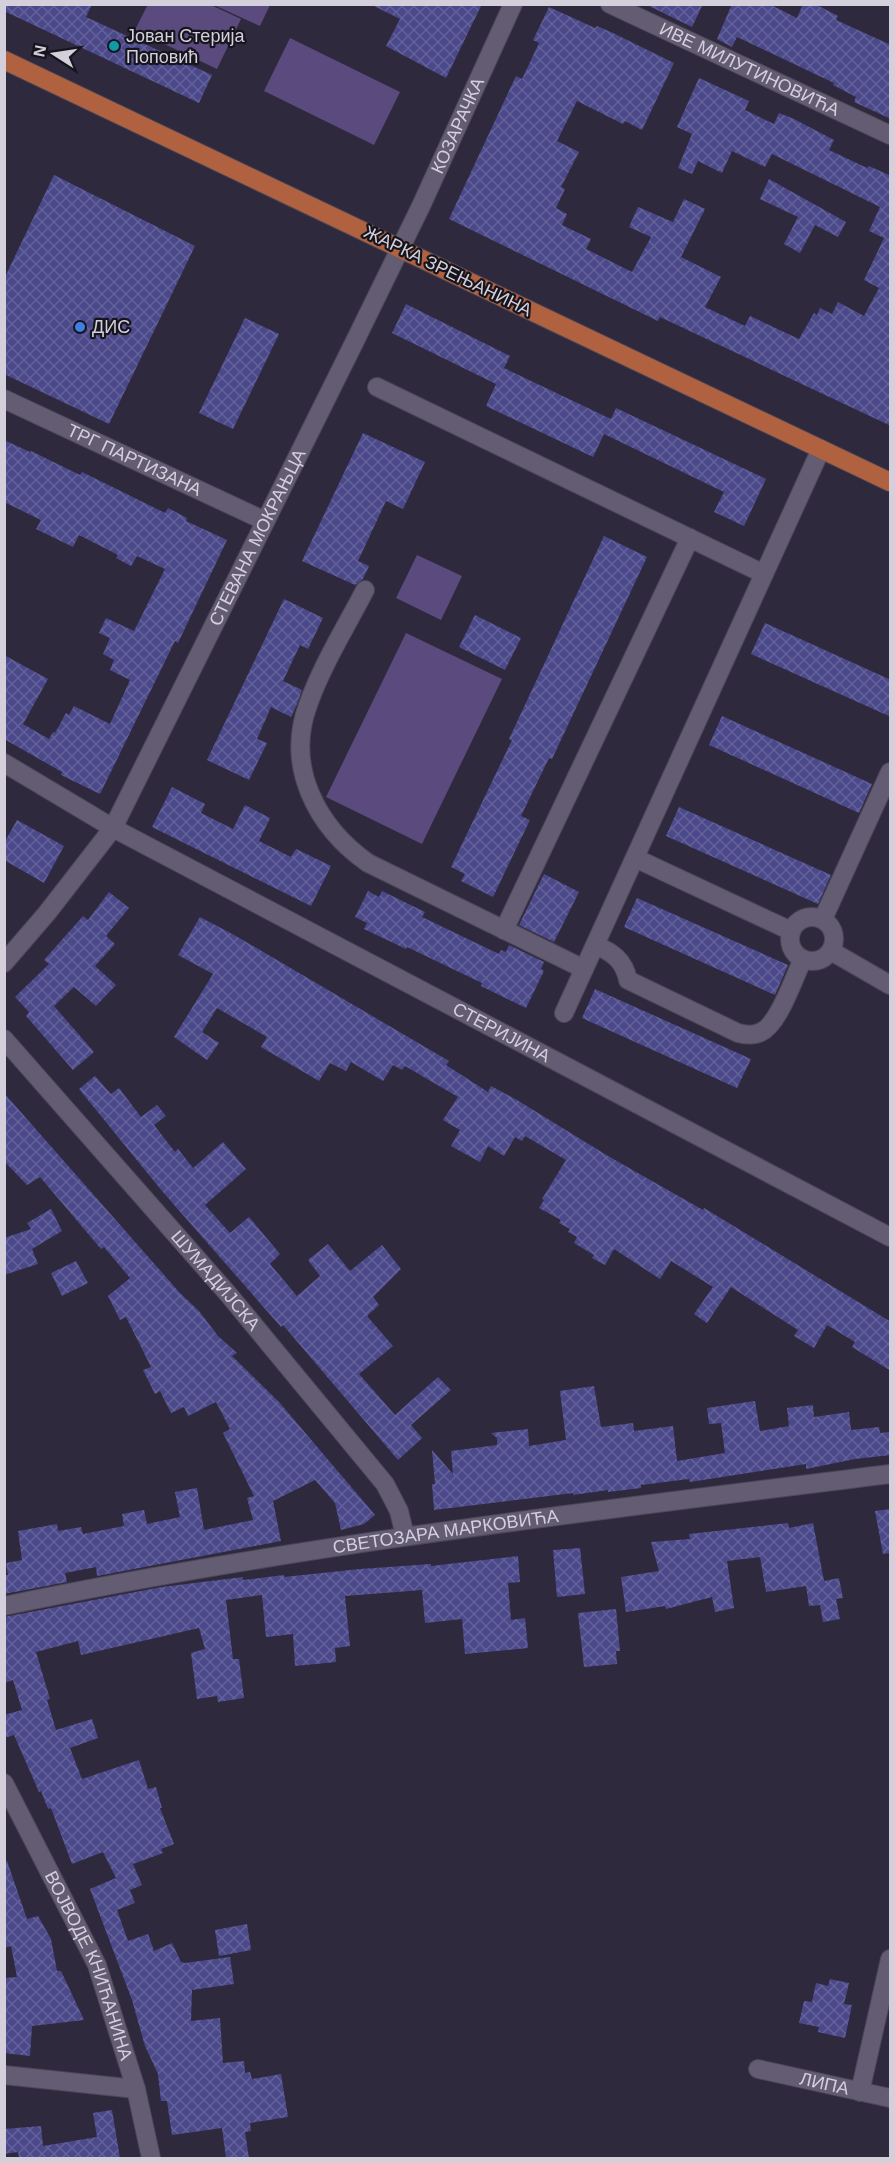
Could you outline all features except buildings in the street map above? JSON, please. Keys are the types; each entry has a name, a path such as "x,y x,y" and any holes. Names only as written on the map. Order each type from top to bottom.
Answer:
{"main road":[{"name":"ЖАРКА ЗРЕЊАНИНА","path":"4,60 891,482"}],"street":[{"name":"КОЗАРАЧКА","path":"400,248 513,4"},
{"name":"ИВЕ МИЛУТИНОВИЋА","path":"610,4 891,135"},
{"name":"СТЕВАНА МОКРАЊЦА","path":"113,828 400,248"},
{"path":"377,387 764,574"},
{"name":"ТРГ ПАРТИЗАНА","path":"4,399 265,521"},
{"path":"564,1013 821,449"},
{"path":"504,930 690,538"},
{"path":"365,590 307,706 303,722 300,749 303,776 325,823 352,852 368,863 584,969"},
{"name":"СТЕРИЈИНА","path":"4,763 113,828 891,1237"},
{"path":"823,919 891,772"},
{"path":"4,963 47,913 113,828"},
{"path":"634,858 791,931"},
{"path":"808,916 823,919 833,930 834,945 831,951 819,960 803,959 792,947 791,931 795,924 808,916"},
{"path":"595,945 612,952 618,958 628,980 738,1033 749,1035 762,1032 774,1021 803,959"},
{"path":"831,951 891,985"},
{"name":"ШУМАДИЈСКА","path":"4,1039 229,1295 385,1484 399,1511 405,1536"},
{"name":"СВЕТОЗАРА МАРКОВИЋА","path":"4,1606 119,1582 405,1536 891,1474"},
{"name":"ВОЈВОДЕ КНИЋАНИНА","path":"4,1783 97,1965 136,2089 151,2158"},
{"path":"860,2092 891,1959"},
{"name":"ЛИПА","path":"758,2069 891,2098"},
{"path":"4,2075 136,2089"}],"shaded area":[{"path":"148,4 211,5 241,19 217,69 135,30"},
{"path":"270,4 260,26 214,5"},
{"path":"290,38 400,92 374,145 264,91"},
{"path":"417,555 462,576 441,620 396,598"},
{"path":"406,633 502,679 422,844 326,797"}],"place":[{"name":"Јован Стерија Поповић","path":"114,46"},
{"name":"ДИС","path":"80,327"}]}
